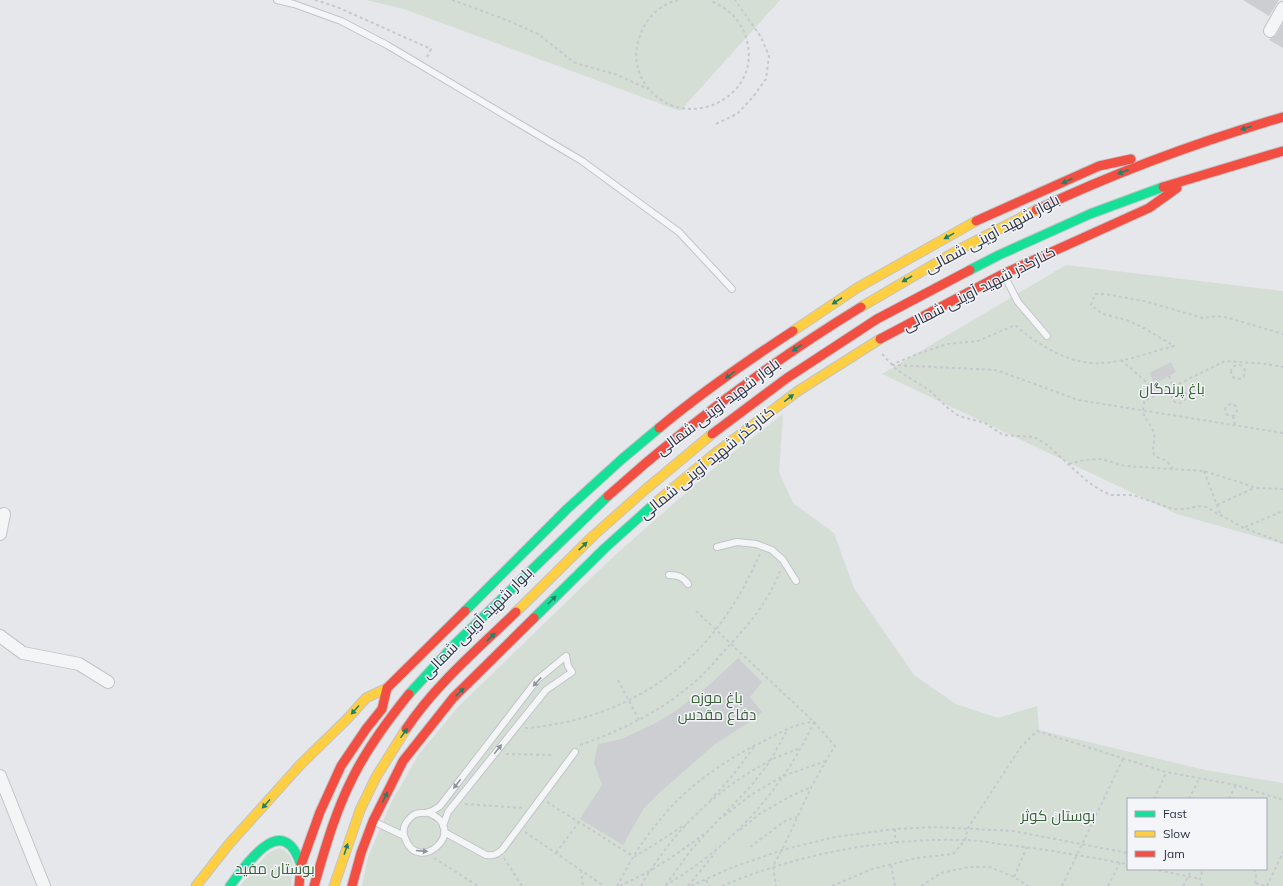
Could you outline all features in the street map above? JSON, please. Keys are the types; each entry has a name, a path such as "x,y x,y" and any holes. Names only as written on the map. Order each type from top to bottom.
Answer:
{"main road":[{"name":"بلوار شهید آوینی شمالی","path":"314,886 327,841 354,776 375,740 399,706 430,669 580,521 633,473 688,428 776,362 866,302 986,234 1080,189 1185,148 1283,117"},
{"path":"196,886 229,844 300,765 348,718 366,698 387,688 567,509 622,459 676,414 766,348 857,288 978,220 1099,166 1185,148"},
{"name":"بلوار شهید آوینی شمالی","path":"334,886 360,810 376,777 414,717 434,693 594,536 646,488 701,442 787,378 877,319 999,255 1090,214 1147,192 1283,151"},
{"name":"کنارگذر شهید آوینی شمالی","path":"352,886 361,853 373,821 404,761 453,698 605,548 657,501 713,455 798,391 872,343 1003,274 1149,208 1190,179"},
{"path":"299,886 301,865 320,812 341,766 366,729 382,709 387,688"},
{"path":"230,886 249,862 270,842 282,841 292,845 301,865"}],"street":[{"path":"1270,31 1283,8"},
{"path":"0,534 4,514"},
{"path":"0,636 22,653 79,664 108,682"},
{"path":"0,776 44,886"}],"lane":[{"path":"277,0 294,4 341,21 423,66 582,161 679,232 732,288"},
{"path":"1003,274 1018,302 1047,336"},
{"path":"717,547 737,542 756,544 772,550 783,560 796,581"},
{"path":"669,575 678,575 688,584"},
{"path":"429,813 440,806 537,680 566,656 568,666 572,672 546,690 448,812 444,829 443,839 440,845 429,852 422,852 410,847 404,836 406,822 410,817 422,812 429,813 435,815 440,820 444,829 486,855 492,856 500,852 575,752"},
{"path":"373,821 404,836"}],"path":[{"path":"315,0 337,7 431,49 423,66"},
{"path":"452,0 506,20 538,34 575,62 615,74 649,89"},
{"path":"678,0 664,5 656,11 647,22 640,34 637,49 637,63 649,89 664,102 672,106 691,110 710,106 731,94 740,82 747,64 748,50 745,35 738,22 728,11 706,0"},
{"path":"716,124 737,114 753,97 766,79 769,56 761,37 735,0"},
{"path":"891,364 948,344 978,341 1015,325 1044,346 1065,356 1086,362 1101,363 1121,360 1174,346 1146,329 1127,320 1103,314 1091,305 1095,294 1105,294 1144,301 1203,318 1217,316 1229,318 1283,334"},
{"path":"872,343 897,370 930,390 949,409 959,416 985,423 1003,435 1034,437 1046,444 1088,482 1102,491 1111,495 1133,495 1173,509 1199,506 1206,507 1244,528 1283,543"},
{"path":"1121,360 1160,393"},
{"path":"1173,469 1166,460 1159,459 1152,449 1154,434 1143,411 1144,400 1216,364 1225,361 1266,364 1283,367"},
{"path":"891,364 996,370 1078,400 1283,433"},
{"path":"1238,366 1241,366 1244,372 1243,376 1238,379 1232,376 1231,372 1234,367 1238,366"},
{"path":"1169,376 1172,387 1175,390 1180,389 1185,393 1185,399 1183,401 1174,401 1172,396 1175,390"},
{"path":"1226,406 1235,406 1237,408 1236,415 1233,416 1225,413 1226,406"},
{"path":"1233,416 1235,425"},
{"path":"1069,464 1084,460 1101,459 1125,466 1204,471 1238,481 1255,488 1283,489"},
{"path":"1204,471 1221,514"},
{"path":"1217,505 1255,488"},
{"path":"1244,528 1283,511"},
{"path":"515,728 533,728 572,721 609,710 661,681 695,653 716,629 734,602 763,547"},
{"path":"575,752 576,747 617,731 639,720 674,698 692,684 732,643 757,614 777,577 783,560"},
{"path":"696,611 732,643 814,722 835,746 812,786 773,866 776,886"},
{"path":"618,680 639,720"},
{"path":"618,886 633,857 658,822 676,801 688,790 725,763 755,745 789,728 814,722"},
{"path":"734,835 766,799 783,776 814,722"},
{"path":"665,886 691,850 751,786 770,761 789,728"},
{"path":"833,886 872,869 917,858 953,854 965,840 968,828 1020,748 1037,731 1166,772 1236,785 1283,800"},
{"path":"641,886 672,840 726,784 755,745"},
{"path":"704,806 742,777 770,761 801,747"},
{"path":"494,754 552,755"},
{"path":"1062,886 1123,758"},
{"path":"718,821 752,794 783,776 826,761"},
{"path":"1154,798 1166,772"},
{"path":"1190,798 1199,779"},
{"path":"1230,798 1236,785"},
{"path":"665,886 718,849 761,813 812,786"},
{"path":"541,798 633,857"},
{"path":"456,803 533,808"},
{"path":"750,847 785,822 798,816"},
{"path":"556,853 579,822"},
{"path":"633,857 688,822"},
{"path":"690,886 742,864 782,850 835,838 895,829 934,827 1012,831 1082,843 1127,853"},
{"path":"519,828 604,886"},
{"path":"895,829 895,842"},
{"path":"618,886 650,871 675,856 707,832"},
{"path":"722,886 773,866 836,851 895,842 965,840 1077,854 1127,864"},
{"path":"1014,877 1027,847"},
{"path":"690,886 718,849"},
{"path":"422,852 440,861 478,886"},
{"path":"500,852 522,886"},
{"path":"1256,883 1266,886 1283,852"},
{"path":"1108,886 1120,863"},
{"path":"891,864 895,886"},
{"path":"921,886 941,873 969,867 990,867 1014,877 1028,886"},
{"path":"581,870 583,886"},
{"path":"1158,870 1200,879"},
{"path":"1183,886 1191,870"},
{"path":"1202,886 1200,879 1203,870"},
{"path":"1254,870 1256,874 1255,886"},
{"path":"706,879 709,886"}],"green space":[{"path":"366,0 780,0 680,111 404,9"},
{"name":"باغ پرندگان","path":"1066,265 1283,291 1283,544 1177,514 882,374"},
{"name":"باغ موزه دفاع مقدس","path":"783,414 779,472 793,503 834,533 854,588 914,675 956,704 998,718 1037,706 1039,730 1205,770 1283,783 1283,886 362,886 368,857 391,803 419,754 459,706 614,556 721,462"},
{"name":"بوستان مفید","path":"279,848 289,854 291,858 291,886 240,886 267,854"}],"building":[{"path":"1243,0 1279,0 1269,16"},
{"path":"1283,23 1283,48 1269,40 1276,35"},
{"path":"1171,362 1176,372 1155,384 1149,373"},
{"path":"738,658 762,682 750,697 762,712 753,720 715,744 659,793 644,808 623,845 580,819 602,785 594,763 598,744 622,739 658,722 677,710 708,686"}],"traffic: fast":[{"path":"970,270 999,255 1090,214 1163,187"},
{"path":"465,611 567,509 659,428"},
{"path":"409,694 455,644 608,496"},
{"path":"534,618 605,548 654,504"},
{"path":"230,886 256,854 275,841 285,842 294,849 301,865"}],"traffic: slow":[{"path":"861,307 960,249 1036,210"},
{"path":"793,331 857,288 976,221"},
{"path":"654,504 713,455 798,391 880,339"},
{"path":"516,612 594,535 712,434"},
{"path":"196,886 229,844 300,765 348,718 366,698 387,688"},
{"path":"334,886 360,810 376,777 406,729"}],"traffic: jam":[{"path":"1036,210 1127,170 1189,147 1283,117"},
{"path":"1163,187 1283,151"},
{"path":"976,221 1099,166 1131,159"},
{"path":"880,339 1003,274 1149,208 1177,188"},
{"path":"712,434 787,378 877,319 970,270"},
{"path":"608,496 668,445 730,396 794,350 861,307"},
{"path":"659,428 724,378 793,331"},
{"path":"299,886 301,865 320,812 341,766 366,729 382,709 387,688 465,611"},
{"path":"406,729 430,697 444,682 472,653 516,612"},
{"path":"352,886 361,853 373,821 403,761 453,698 534,618"},
{"path":"314,886 326,844 353,777 379,734 409,694"}],"park label":[{"name":"بوستان کوثر","path":"1058,816"}]}
